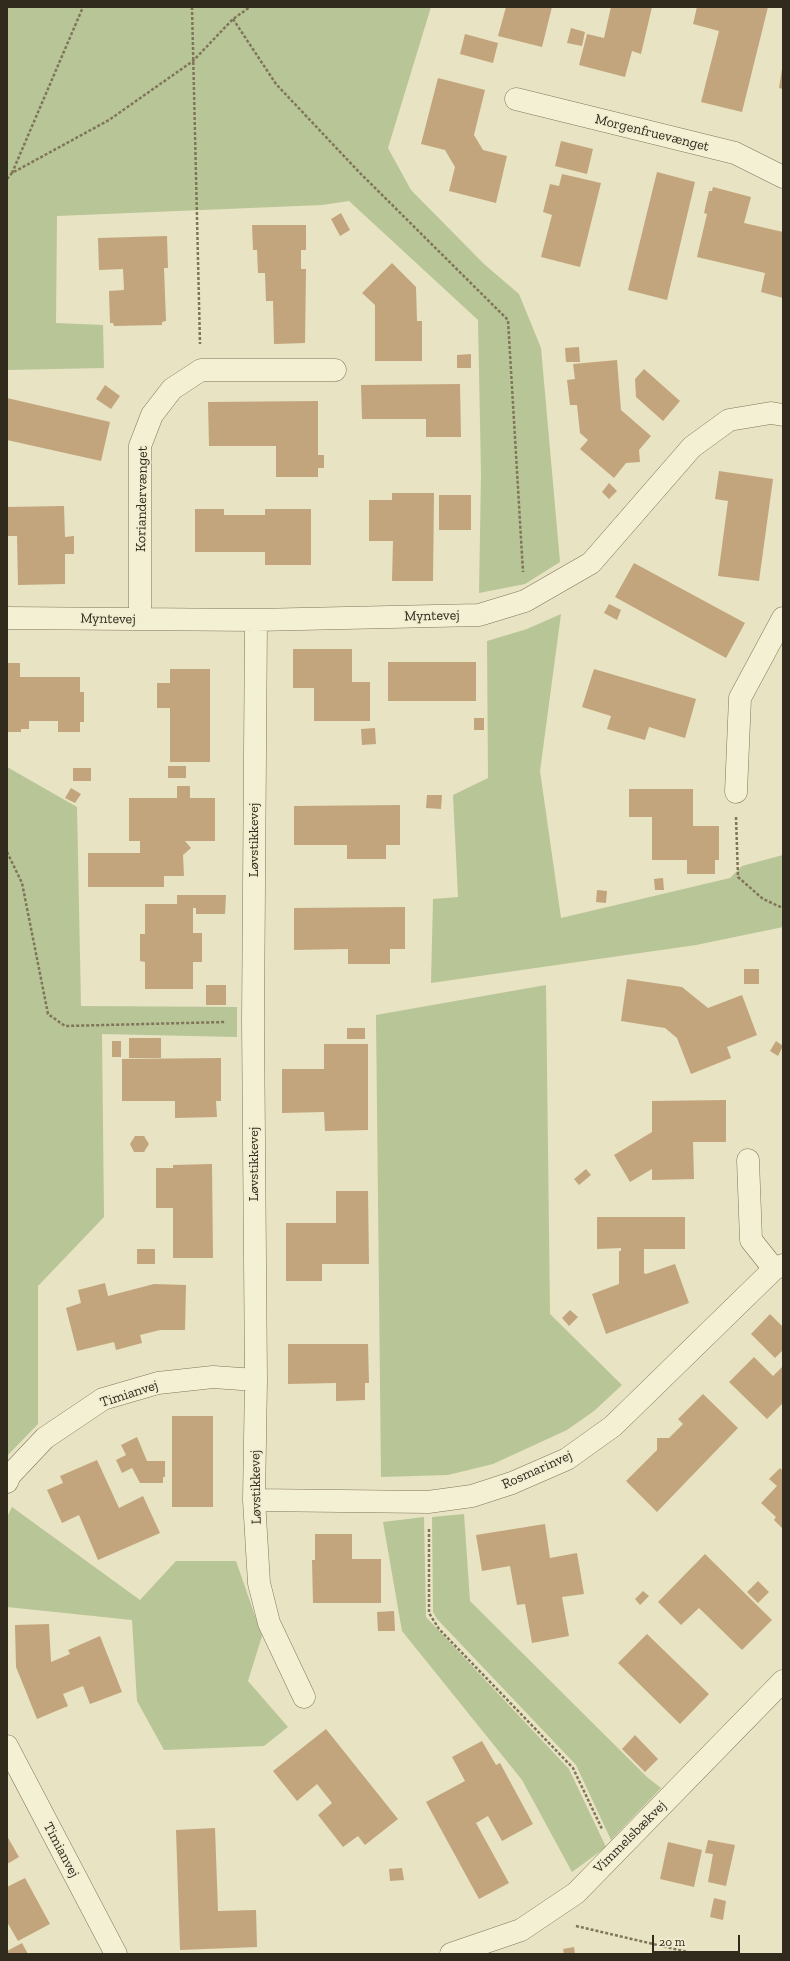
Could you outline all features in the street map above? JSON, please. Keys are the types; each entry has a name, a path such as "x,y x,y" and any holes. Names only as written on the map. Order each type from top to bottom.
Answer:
{"street":[{"name":"Morgenfruevænget","path":"516,99 735,153 783,177"},
{"path":"201,370 335,370"},
{"name":"Koriandervænget","path":"140,619 140,446 152,415 172,389 201,370"},
{"name":"Myntevej","path":"7,618 256,620 479,615 525,600 591,563 692,447 729,420 771,413 783,415"},
{"path":"736,792 740,698 783,618"},
{"name":"Løvstikkevej","path":"256,620 253,1021 256,1380 254,1500 259,1583 269,1623 304,1697"},
{"name":"Rosmarinvej","path":"254,1500 428,1502 472,1496 512,1483 567,1459 613,1426 778,1267 751,1240 748,1160"},
{"name":"Timianvej","path":"7,1482 10,1475 45,1438 103,1399 158,1383 213,1377 256,1380"},
{"name":"Vimmelsbækvej","path":"459,1953 522,1930 576,1892 783,1681"},
{"name":"Timianvej","path":"7,1746 116,1954"}],"path":[{"path":"7,180 12,173 83,7"},
{"path":"192,7 201,370"},
{"path":"12,173 109,120 193,61 232,19 250,7"},
{"path":"232,19 276,84 359,172 508,320 525,600"},
{"path":"736,792 738,877 763,900 783,908"},
{"path":"7,852 22,883 48,1014 65,1026 253,1021"},
{"path":"428,1502 429,1612 439,1629 573,1768 614,1854"},
{"path":"554,1908 576,1926 696,1954"}],"green space":[{"path":"7,7 431,7 388,148 411,190 484,264 519,294 541,348 560,562 525,584 479,593 481,474 478,320 349,201 322,205 57,216 56,323 103,325 104,368 7,370"},
{"path":"561,614 540,771 561,918 730,878 742,866 783,855 783,927 696,945 431,983 433,899 458,897 453,795 488,778 487,641 527,629"},
{"path":"7,767 77,807 81,1006 237,1007 237,1037 102,1034 104,1217 38,1286 38,1424 7,1456"},
{"path":"546,985 550,1314 622,1385 594,1411 567,1430 493,1464 448,1475 381,1477 376,1015"},
{"path":"12,1507 140,1600 176,1561 236,1561 262,1636 248,1681 288,1727 264,1746 164,1750 137,1701 132,1620 7,1607 7,1517"},
{"path":"464,1514 470,1601 648,1778 661,1788 611,1840 576,1765 437,1619 433,1612 432,1517"},
{"path":"424,1517 426,1617 569,1769 606,1847 572,1872 522,1780 402,1631 383,1522"}],"building":[{"path":"506,7 552,7 542,47 498,36"},
{"path":"611,7 652,7 641,54 632,51 625,77 579,65 587,34 604,38"},
{"path":"697,7 768,7 742,112 701,102 719,31 693,24"},
{"path":"571,28 585,32 582,46 567,43"},
{"path":"465,34 498,43 493,63 460,54"},
{"path":"783,69 783,89 779,88"},
{"path":"438,78 485,90 474,135 483,150 507,156 496,203 449,191 455,167 445,150 421,144"},
{"path":"561,141 593,149 587,174 555,166"},
{"path":"657,172 695,182 667,300 628,290"},
{"path":"562,174 601,183 580,267 541,257 552,215 543,212 550,184 559,186"},
{"path":"713,187 751,197 744,223 783,232 783,298 761,292 765,273 697,257 707,214 704,213 709,191 712,191"},
{"path":"341,213 350,230 340,236 331,219"},
{"path":"252,225 306,225 306,250 301,250 301,269 306,269 305,343 274,344 273,301 266,301 265,273 258,273 257,250 253,250"},
{"path":"167,236 168,268 164,268 166,321 162,322 162,325 114,326 113,323 110,323 109,291 124,290 123,269 99,270 98,238"},
{"path":"392,263 416,287 417,321 422,321 422,361 375,361 375,305 362,293"},
{"path":"579,347 580,362 566,362 565,348"},
{"path":"471,354 471,368 457,368 457,355"},
{"path":"617,360 621,410 651,436 639,450 640,462 626,463 614,478 580,449 588,440 580,433 577,405 570,405 567,380 575,379 573,364"},
{"path":"644,369 680,401 663,421 636,397 635,379"},
{"path":"460,384 461,437 426,437 426,419 362,419 361,385"},
{"path":"105,385 120,396 111,409 96,399"},
{"path":"7,398 110,422 101,461 7,440"},
{"path":"318,401 318,455 324,455 324,468 318,468 318,477 276,477 276,446 209,446 208,402"},
{"path":"719,471 773,479 759,581 718,576 728,501 715,499"},
{"path":"609,483 617,491 609,499 602,492"},
{"path":"392,493 434,493 433,581 392,581 393,541 369,541 369,500 392,500"},
{"path":"439,495 471,495 471,530 439,530"},
{"path":"64,506 65,537 74,536 74,554 65,554 65,584 18,585 17,536 7,536 7,507"},
{"path":"195,509 224,509 224,515 265,515 265,509 311,509 311,565 265,565 265,552 195,552"},
{"path":"634,563 745,623 726,658 615,597"},
{"path":"609,604 621,610 617,620 604,613"},
{"path":"293,649 352,649 352,682 370,682 370,721 314,721 314,688 293,688"},
{"path":"388,662 476,662 476,701 388,701"},
{"path":"7,663 20,663 20,677 80,677 80,692 84,692 84,722 80,722 80,732 58,732 58,721 29,721 29,729 21,729 21,732 7,732"},
{"path":"170,669 210,669 210,762 170,762 170,708 157,708 157,683 170,683"},
{"path":"594,669 696,699 685,738 649,727 645,740 607,729 611,716 582,707"},
{"path":"474,718 484,718 484,730 474,730"},
{"path":"375,728 376,744 362,745 361,729"},
{"path":"168,766 186,766 186,778 168,778"},
{"path":"73,768 91,768 91,781 73,781"},
{"path":"177,786 190,786 190,798 215,798 215,841 185,841 191,848 183,855 184,876 164,876 164,887 88,887 88,853 140,853 140,841 129,841 129,798 177,798"},
{"path":"71,788 81,794 75,803 65,798"},
{"path":"629,789 693,789 693,826 719,826 719,860 715,860 715,874 687,874 687,860 652,860 652,817 629,817"},
{"path":"427,795 442,795 441,809 426,808"},
{"path":"400,805 400,845 386,845 386,859 347,859 347,845 294,845 294,806"},
{"path":"663,878 664,890 655,890 654,879"},
{"path":"597,890 607,891 606,903 596,902"},
{"path":"177,895 226,895 225,914 196,914 196,908 193,908 193,933 202,933 202,962 193,962 193,989 145,989 145,962 140,961 140,934 145,934 145,904 177,904"},
{"path":"405,907 405,949 390,949 390,964 348,964 348,949 294,950 294,908"},
{"path":"744,969 759,969 759,984 744,984"},
{"path":"627,979 682,987 708,1008 742,995 757,1035 727,1047 731,1058 691,1074 677,1038 665,1028 621,1021"},
{"path":"206,985 226,985 226,1005 206,1005"},
{"path":"347,1028 365,1028 365,1039 347,1039"},
{"path":"129,1038 161,1038 161,1058 129,1058"},
{"path":"112,1041 121,1041 121,1057 112,1057"},
{"path":"776,1041 783,1046 778,1056 770,1051"},
{"path":"324,1044 368,1044 368,1130 325,1131 324,1112 282,1113 282,1069 324,1069"},
{"path":"221,1058 221,1101 216,1101 217,1117 175,1118 175,1101 122,1101 122,1059"},
{"path":"726,1100 726,1142 693,1142 694,1179 652,1180 652,1169 630,1182 614,1155 652,1132 652,1101"},
{"path":"135,1136 144,1136 149,1144 144,1152 134,1152 130,1144"},
{"path":"212,1164 213,1258 173,1258 173,1208 156,1208 156,1168 173,1168 173,1165"},
{"path":"586,1169 591,1175 579,1185 574,1179"},
{"path":"336,1191 368,1191 369,1264 322,1264 322,1281 286,1281 286,1223 336,1223"},
{"path":"597,1217 685,1217 685,1249 644,1249 644,1273 646,1274 675,1264 689,1303 606,1334 592,1294 619,1284 619,1251 621,1251 621,1248 597,1249"},
{"path":"137,1249 155,1249 155,1264 137,1264"},
{"path":"105,1283 108,1296 154,1284 186,1285 185,1330 160,1330 140,1335 142,1343 116,1350 114,1342 77,1351 66,1308 81,1303 78,1290"},
{"path":"570,1310 578,1317 569,1326 562,1318"},
{"path":"770,1314 783,1327 783,1350 775,1358 751,1334"},
{"path":"288,1344 368,1344 369,1383 365,1383 365,1400 336,1401 336,1383 288,1384"},
{"path":"754,1357 773,1376 783,1366 783,1403 767,1419 729,1382"},
{"path":"703,1394 738,1428 657,1512 626,1481 657,1450 657,1438 669,1438 683,1424 678,1419"},
{"path":"172,1416 213,1416 213,1507 172,1507"},
{"path":"137,1437 147,1461 165,1461 165,1477 163,1477 163,1483 140,1483 132,1468 122,1473 116,1460 126,1455 121,1445"},
{"path":"97,1460 119,1508 143,1496 160,1533 98,1560 79,1515 62,1523 47,1490 63,1483 60,1476"},
{"path":"780,1468 783,1471 783,1529 774,1520 776,1517 761,1503 777,1486 769,1479"},
{"path":"545,1524 550,1558 577,1553 584,1594 562,1597 569,1636 532,1643 525,1604 517,1605 510,1566 482,1571 476,1535"},
{"path":"315,1534 352,1534 352,1559 381,1559 381,1603 313,1603 312,1560 315,1560"},
{"path":"705,1554 772,1620 742,1650 699,1608 681,1625 658,1602"},
{"path":"758,1581 769,1592 758,1603 747,1592"},
{"path":"643,1591 649,1596 640,1605 635,1599"},
{"path":"394,1611 395,1631 378,1631 377,1612"},
{"path":"49,1624 51,1662 70,1654 68,1650 100,1636 122,1692 90,1704 83,1686 63,1694 68,1706 37,1719 16,1667 15,1625"},
{"path":"647,1634 709,1694 680,1724 618,1663"},
{"path":"326,1729 398,1819 365,1845 358,1836 343,1847 318,1815 332,1803 317,1784 297,1801 273,1771"},
{"path":"635,1735 658,1759 645,1772 622,1749"},
{"path":"482,1741 496,1765 500,1763 533,1824 502,1841 488,1816 476,1823 509,1883 479,1899 426,1802 465,1781 452,1757"},
{"path":"215,1828 218,1911 256,1910 257,1947 180,1950 176,1830"},
{"path":"7,1836 19,1857 7,1864"},
{"path":"708,1840 735,1845 726,1886 708,1882 713,1854 705,1853"},
{"path":"668,1842 702,1850 694,1887 660,1879"},
{"path":"402,1868 404,1880 390,1881 389,1869"},
{"path":"25,1878 50,1924 18,1941 7,1922 7,1887"},
{"path":"714,1898 726,1901 723,1920 710,1917"},
{"path":"22,1943 28,1954 7,1954 7,1951"},
{"path":"574,1947 575,1954 564,1954 563,1949"}]}
